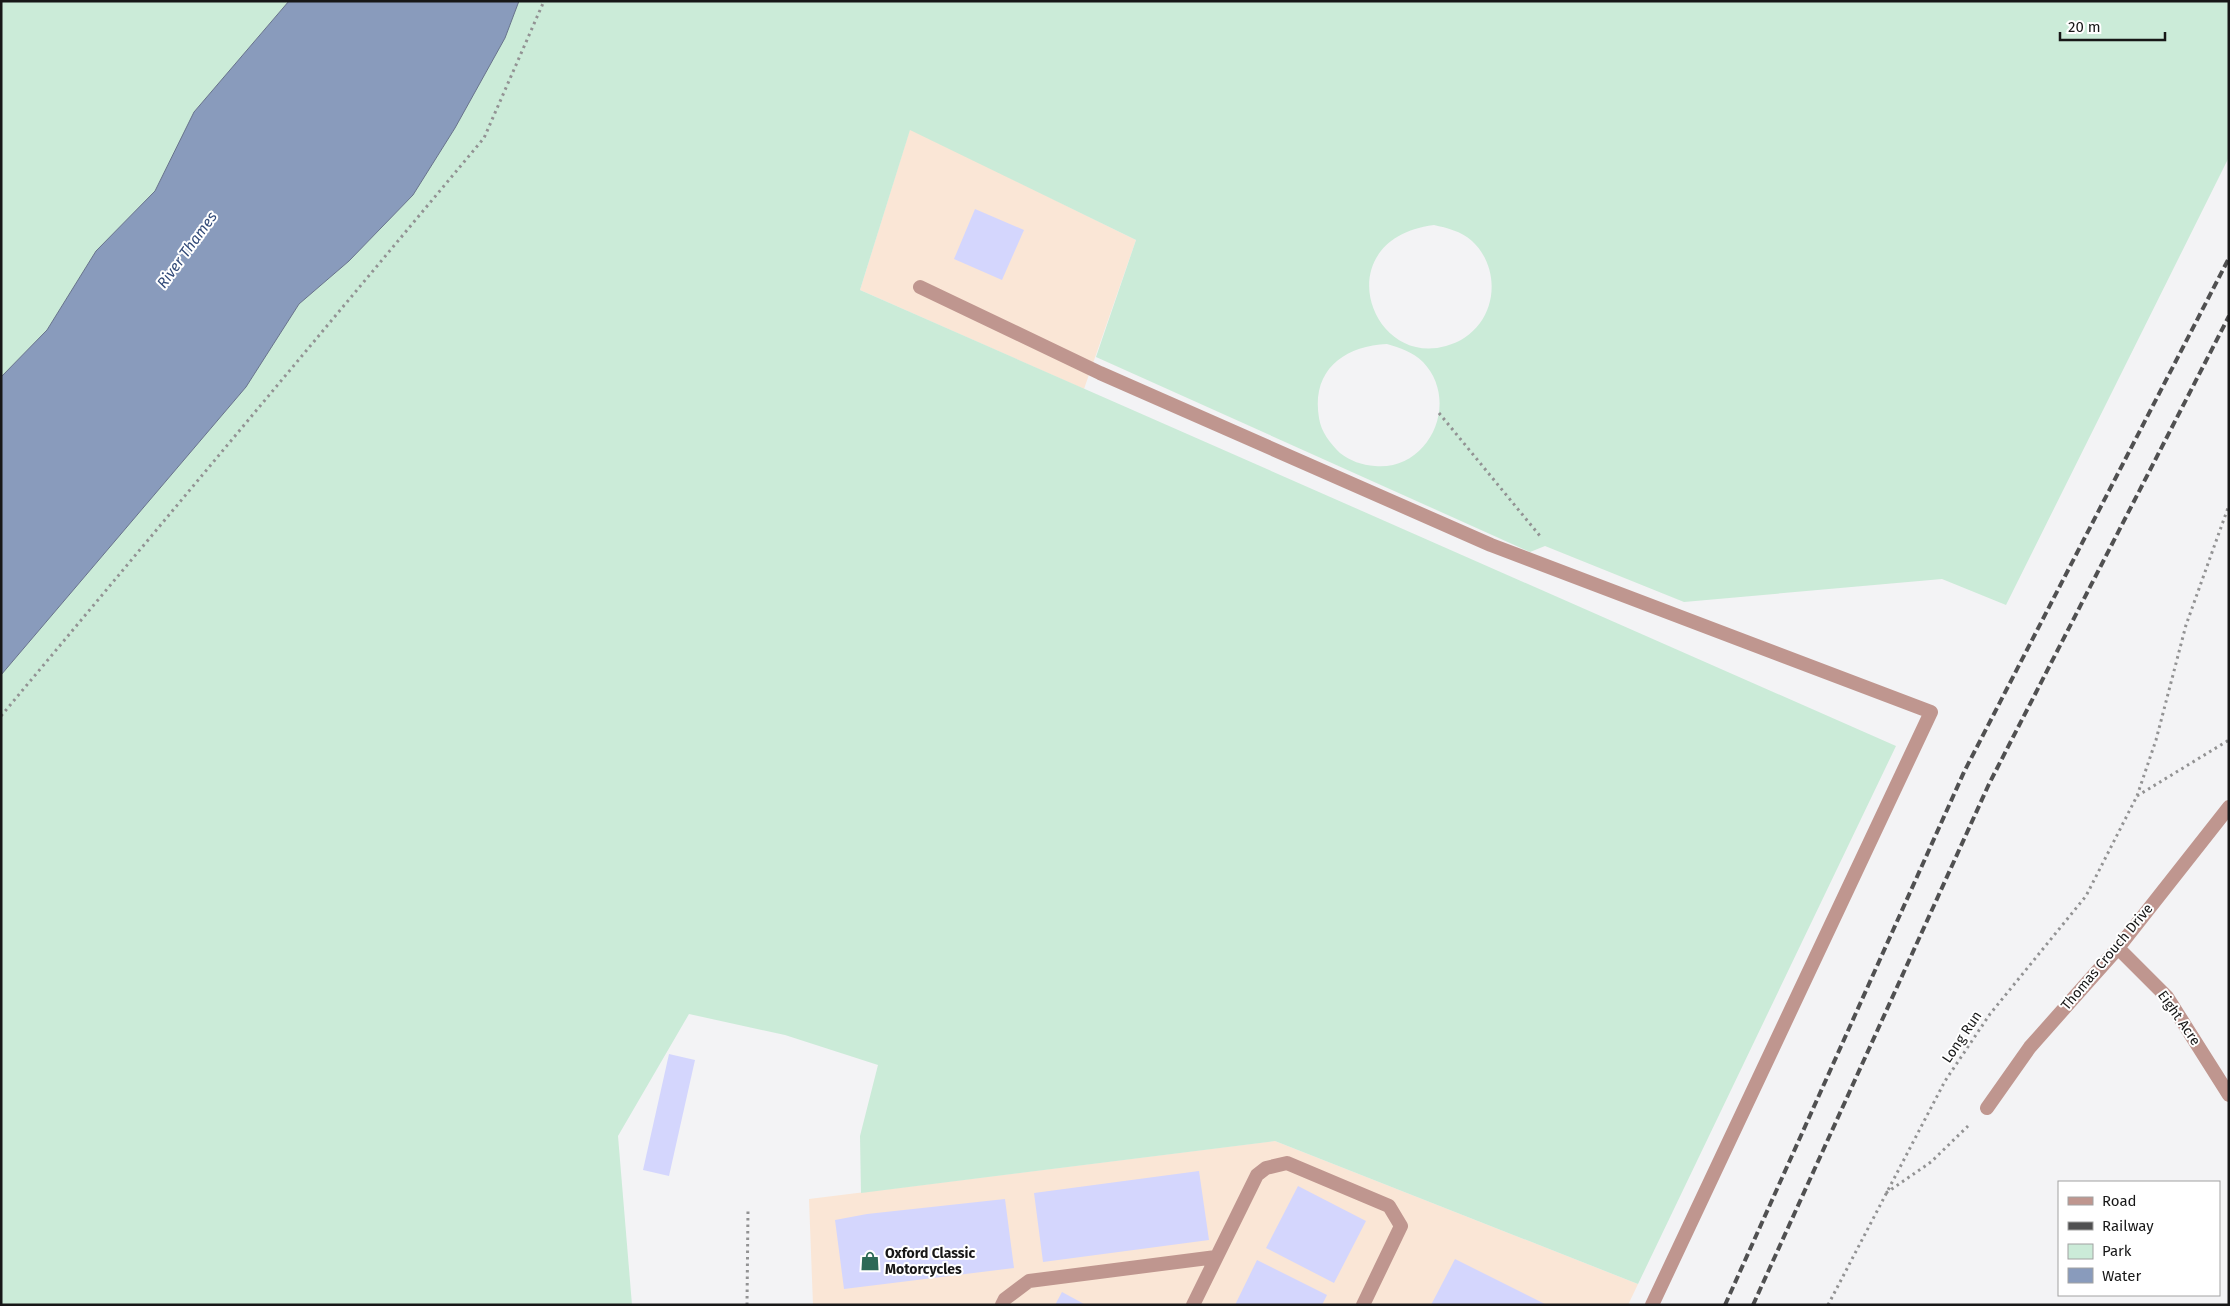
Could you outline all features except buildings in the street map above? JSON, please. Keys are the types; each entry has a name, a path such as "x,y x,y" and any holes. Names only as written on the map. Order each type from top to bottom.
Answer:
{"street":[{"path":"920,287 1100,373 1491,545 1931,712 1652,1305"},
{"name":"Thomas Crouch Drive","path":"1987,1108 2030,1047 2118,948 2229,807"},
{"name":"Eight Acre","path":"2118,948 2167,997 2229,1095"},
{"path":"1193,1305 1257,1175 1266,1168 1287,1163 1389,1206 1396,1214 1400,1226 1363,1305"},
{"path":"1002,1305 1005,1299 1029,1280 1216,1256"}],"path":[{"path":"1,716 484,138 544,1"},
{"path":"1440,413 1544,540"},
{"name":"Long Run","path":"1828,1305 1950,1073 1990,1014 2086,896 2136,796 2156,740 2186,625 2229,505"},
{"path":"2136,796 2229,740"},
{"path":"1885,1194 1931,1162 1987,1108"},
{"path":"747,1305 748,1209"}],"shaded area":[{"path":"910,129 1136,240 1084,389 860,290"},
{"path":"1275,1141 1638,1284 1628,1305 813,1305 809,1199"}],"green space":[{"path":"1,1 289,1 194,112 155,191 96,251 47,330 1,377"},
{"path":"519,1 2229,1 2229,157 2006,605 1942,579 1684,602 1545,546 1530,552 1096,357 1136,240 910,130 860,290 1896,746 1638,1284 1275,1141 861,1193 860,1136 878,1065 785,1035 689,1014 618,1136 632,1305 1,1305 1,675 246,387 299,304 349,261 413,195 455,128 505,38","holes":["1434,225 1459,232 1472,241 1480,250 1489,270 1491,281 1490,303 1477,327 1461,340 1446,346 1419,348 1396,338 1380,321 1371,299 1370,275 1379,253 1400,235","1387,344 1411,353 1423,362 1434,378 1439,396 1439,414 1434,431 1424,446 1411,457 1394,465 1375,466 1356,462 1340,453 1326,437 1322,428 1319,418 1318,401 1320,387 1325,374 1334,364 1344,356 1357,350"]}],"water":[{"name":"River Thames","path":"289,1 519,1 505,38 455,128 413,195 349,261 299,304 246,387 1,675 1,377 47,330 96,251 155,191 194,112"}],"railway":[{"path":"1725,1305 1964,772 2229,258"},
{"path":"1753,1305 1989,784 2229,316"}],"place":[{"name":"Oxford Classic Motorcycles","path":"870,1261"}]}
